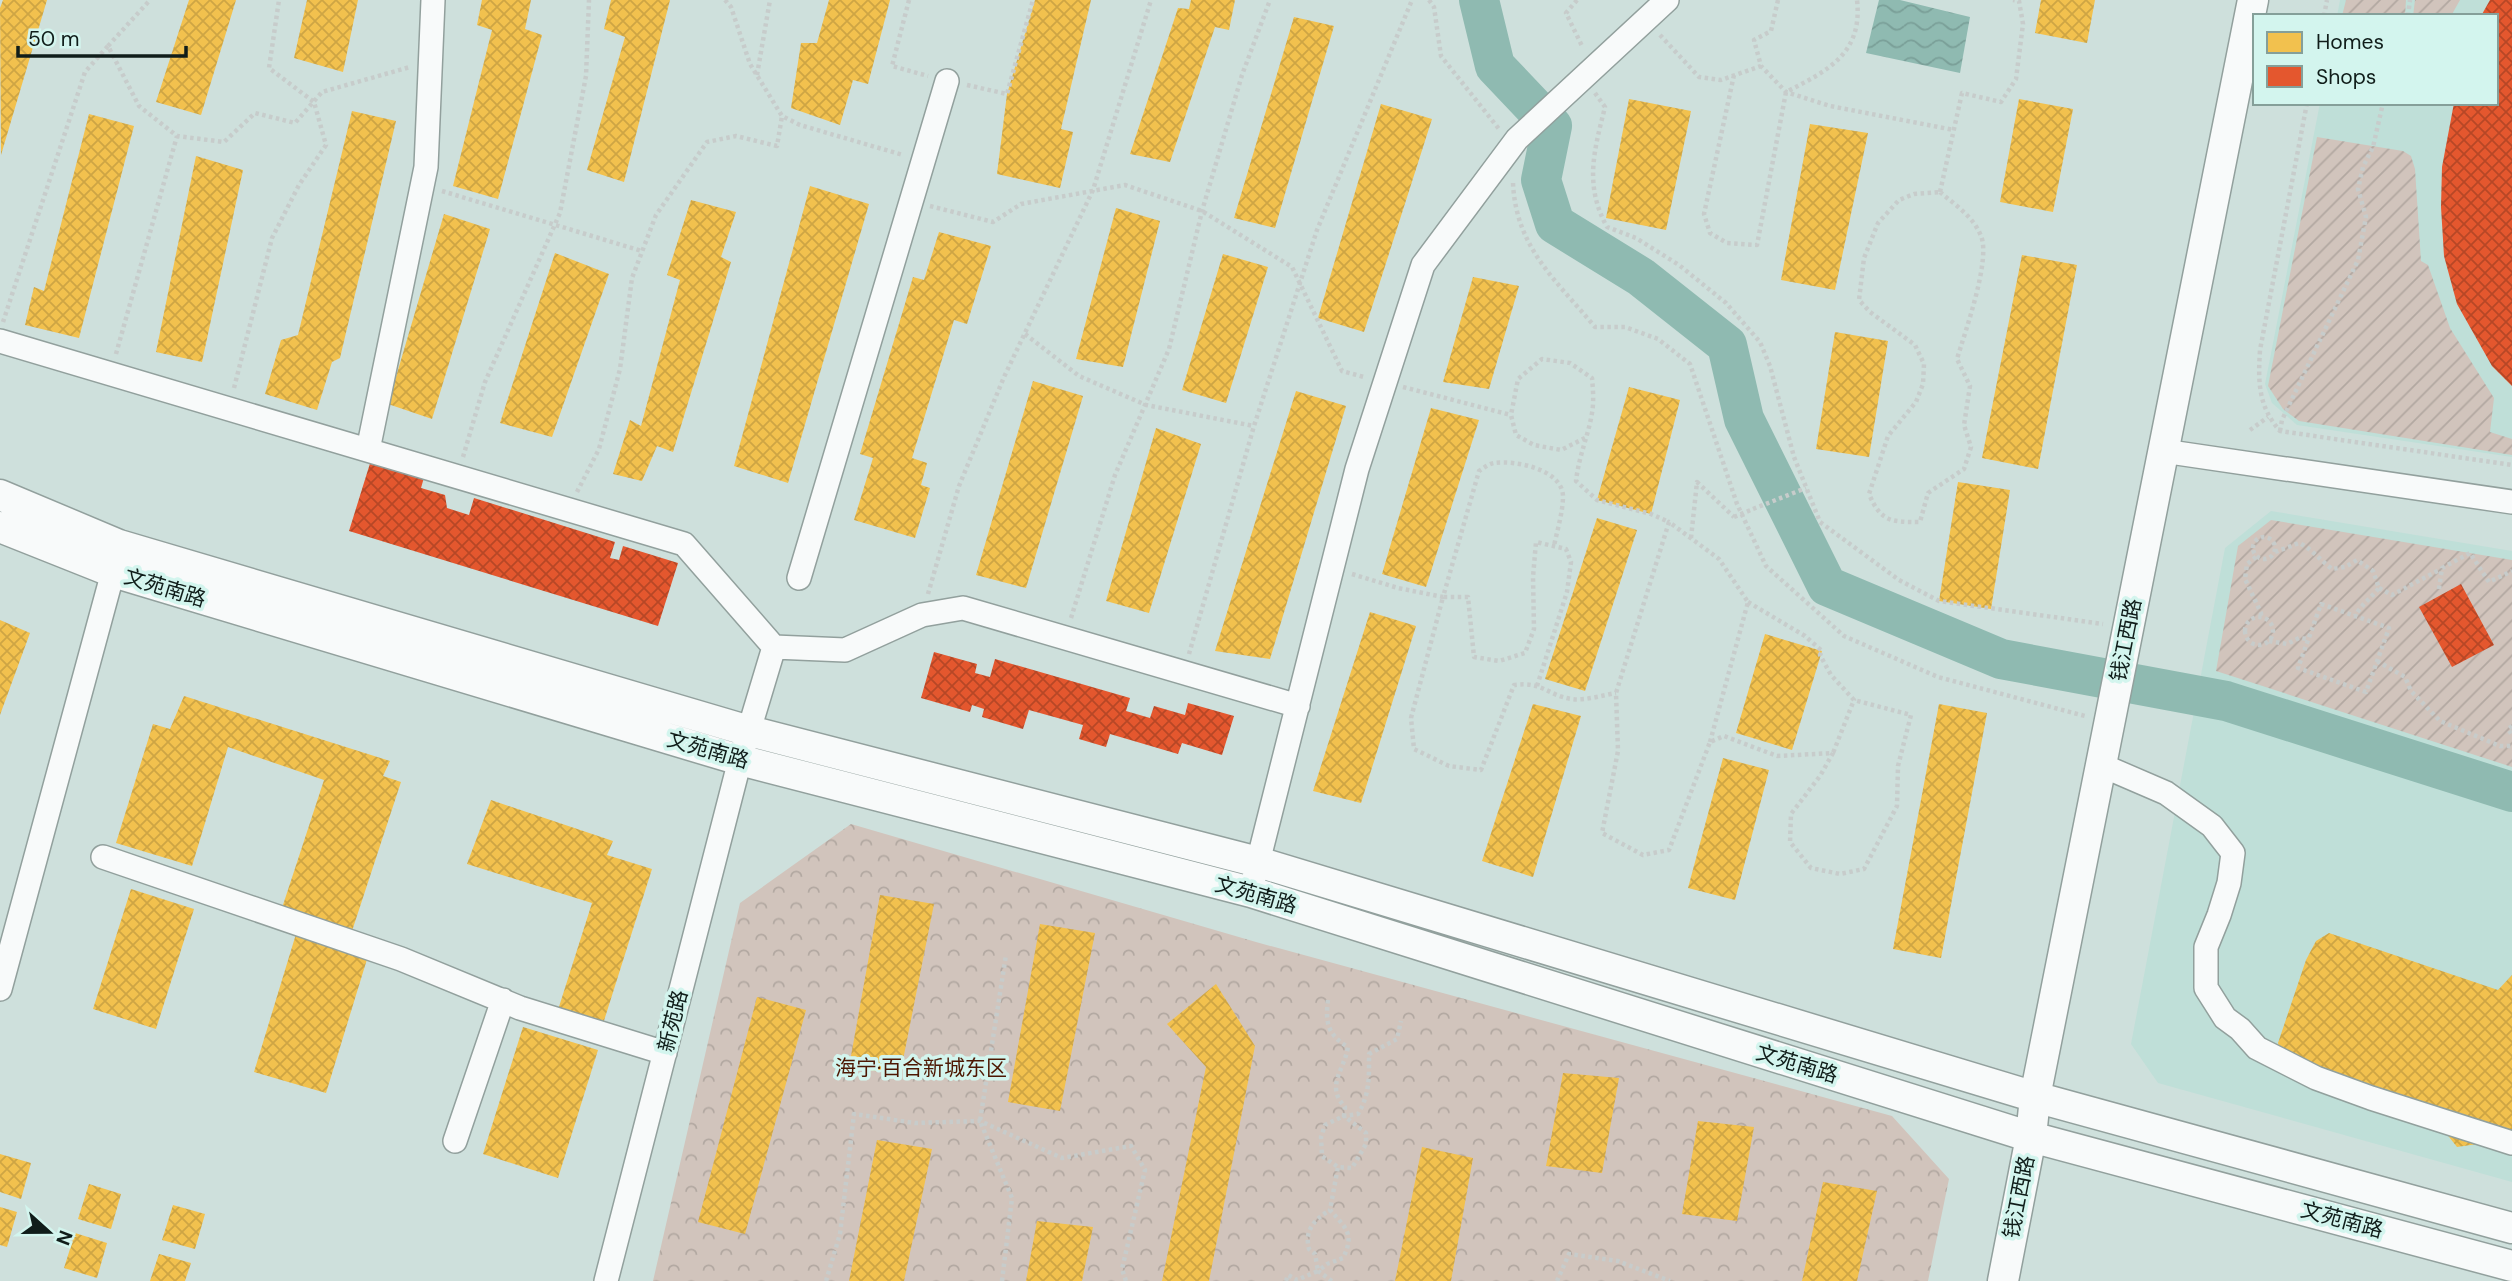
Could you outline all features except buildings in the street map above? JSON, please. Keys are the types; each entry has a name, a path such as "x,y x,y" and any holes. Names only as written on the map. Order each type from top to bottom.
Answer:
{"main road":[{"name":"钱江西路","path":"2003,1281 2031,1138 2035,1097 2253,0"},
{"name":"文苑南路","path":"0,495 119,545 749,731 1258,862 2035,1097 2512,1228"},
{"name":"文苑南路","path":"0,527 113,572 740,760 1251,892 2031,1138 2512,1266"}],"street":[{"path":"368,450 426,167 433,0"},
{"path":"1251,892 1357,469 1423,265 1514,143 1667,0"},
{"path":"799,578 947,81"},
{"path":"0,341 684,544 774,647 845,650 922,615 963,607 1298,706"},
{"path":"2163,451 2512,502"},
{"path":"0,989 113,572"},
{"name":"新苑路","path":"612,1279 665,1053 740,760 774,647"},
{"path":"2101,765 2166,793 2212,826 2233,853 2229,883 2206,947 2206,988 2225,1018 2240,1029 2257,1048 2327,1082 2512,1143"},
{"path":"103,857 401,959 503,1000 665,1053"},
{"path":"455,1141 503,1000"}],"path":[{"path":"0,333 85,72 150,0"},
{"path":"229,409 272,239 299,185 326,145 314,102 269,68 279,0"},
{"path":"457,477 485,382 560,213 586,76 589,0"},
{"path":"725,0 731,7 750,64 782,116 800,125 924,161"},
{"path":"757,76 770,0"},
{"path":"909,0 892,66 1007,94 1033,0"},
{"path":"922,615 959,486 1004,377 1093,190 1151,0"},
{"path":"1065,637 1115,475 1169,349 1202,211 1242,75 1270,0"},
{"path":"1184,672 1254,426 1317,230 1412,0"},
{"path":"1429,0 1434,7 1440,56 1514,143 1514,206 1526,242 1559,288 1595,327 1625,327 1658,338 1689,364 1737,504 1766,566 1844,636 1938,677 2109,722"},
{"path":"1577,0 1566,13 1582,46 1566,66 1577,83 1598,94 1605,107 1592,165 1597,208 1607,227 1636,238 1679,265 1726,303 1760,342 1770,366 1794,457 1820,522 1899,580 1939,601 2128,630"},
{"path":"1778,0 1772,31 1754,40 1761,66 1786,92 1830,106 1954,130"},
{"path":"1786,92 1822,74 1846,53 1859,15 1857,0"},
{"path":"1940,192 1962,93 2001,102 2016,79 2023,24 2019,1 2013,0"},
{"path":"1646,19 1699,77 1721,80 1761,66"},
{"path":"108,46 139,106 177,136 224,142 255,113 295,123 322,92 431,61"},
{"path":"1734,75 1704,214 1710,233 1727,243 1757,245 1786,92"},
{"path":"2308,105 2260,350 2258,382 2268,417 2280,431 2512,465"},
{"path":"2280,431 2282,420 2358,260 2366,217 2358,189 2363,167 2373,147 2383,105"},
{"path":"568,510 599,449 620,369 632,278 656,215 707,142 736,135 777,146 782,116"},
{"path":"110,374 177,136"},
{"path":"422,184 642,251"},
{"path":"912,201 993,222 1021,204 1125,185 1202,211 1292,267 1342,371 1511,415"},
{"path":"1940,192 1970,217 1982,238 1982,260 1975,299 1958,359 1969,386 1965,425 1970,447 1964,469 1928,493 1920,522 1896,522 1877,512 1869,494 1888,436 1916,402 1923,384 1924,363 1914,345 1870,312 1859,300 1864,258 1878,223 1899,200 1914,194 1940,192"},
{"path":"1025,334 1079,376 1146,405 1254,426"},
{"path":"1585,438 1561,450 1534,445 1516,435 1511,415 1518,379 1542,359 1570,363 1592,378 1593,411 1585,438 1579,455 1576,481 1597,500 1651,514 1669,522 1718,559 1748,602 1805,636 1822,651 1820,655 1830,675 1854,700 1911,715 1898,766 1898,806 1864,869 1840,874 1811,869 1790,842 1791,814 1820,776 1833,753 1854,700"},
{"path":"2250,430 2268,417"},
{"path":"1554,546 1563,495 1555,479 1538,469 1513,463 1491,463 1479,471 1411,718 1414,749 1449,766 1481,770 1514,685 1530,683 1573,700 1616,693"},
{"path":"1691,538 1697,482 1734,517 1805,488"},
{"path":"1669,522 1616,693 1618,751 1602,833 1643,855 1669,850 1710,742 1748,602"},
{"path":"2256,556 2253,546 2256,540 2263,537 2273,541 2275,552"},
{"path":"1333,569 1398,588 1443,597 1468,597 1474,657 1499,661 1525,653 1534,629 1533,577 1536,542 1566,549 1571,562 1567,592 1537,686"},
{"path":"2256,556 2267,559 2275,552 2299,543 2332,569 2345,567 2357,560 2374,571 2379,588 2392,594 2470,553 2489,582 2512,571"},
{"path":"2256,556 2247,564 2245,579 2261,618"},
{"path":"2439,589 2442,568"},
{"path":"2355,616 2362,604 2369,601 2379,588"},
{"path":"2321,604 2355,616 2389,628 2366,692 2298,668 2321,604"},
{"path":"2269,641 2273,629 2269,621 2261,618 2248,623 2246,636 2257,645 2269,641 2287,644 2299,638 2308,639"},
{"path":"2377,661 2405,677 2411,691 2440,721 2500,746 2512,747"},
{"path":"2512,726 2508,729 2512,735"},
{"path":"1710,742 1724,736 1777,756 1833,753"},
{"path":"1002,1281 1012,1198 980,1121 1006,955"},
{"path":"1328,1000 1326,1015 1330,1033 1348,1047 1335,1088 1338,1099 1345,1107 1344,1116"},
{"path":"1344,1116 1366,1133 1366,1144 1352,1168 1338,1167 1322,1156 1321,1137 1325,1125 1344,1116 1358,1114 1366,1101 1369,1054 1397,1039 1401,1021"},
{"path":"826,1281 840,1234 854,1114 915,1123 980,1121 1062,1158 1131,1146 1145,1170 1122,1269 1126,1281"},
{"path":"1330,1210 1338,1167"},
{"path":"1286,1281 1288,1275 1297,1280 1343,1258 1349,1240 1348,1231 1330,1210"},
{"path":"1330,1210 1319,1216 1308,1233 1309,1249 1315,1254 1318,1270 1332,1281"},
{"path":"1557,1281 1569,1254 1618,1261 1670,1281"}],"shaded area":[{"path":"2340,0 2512,0 2512,457 2297,425 2272,403 2265,384 2320,105 2498,105 2498,14 2337,14"},
{"path":"2271,511 2512,551 2512,1182 2158,1083 2131,1044 2225,548"}],"green space":[{"path":"2346,0 2406,0 2405,14 2342,14"},
{"path":"2415,0 2460,0 2452,14 2413,14"},
{"path":"2317,137 2403,151 2411,156 2415,169 2421,261 2428,265 2450,328 2494,398 2490,432 2512,439 2512,455 2299,421 2283,409 2268,386"},
{"path":"2271,520 2512,560 2512,767 2216,671 2238,546"},
{"name":"海宁·百合新城东区","path":"851,824 1256,942 1892,1116 1949,1179 1928,1281 653,1281 740,903"}],"water":[{"path":"1879,0 1900,0 1970,17 1960,73 1866,53"}],"waterway":[{"path":"1479,0 1495,66 1552,126 1541,180 1555,224 1641,277 1727,345 1744,419 1827,586 2001,659 2226,701 2512,792"}]}
